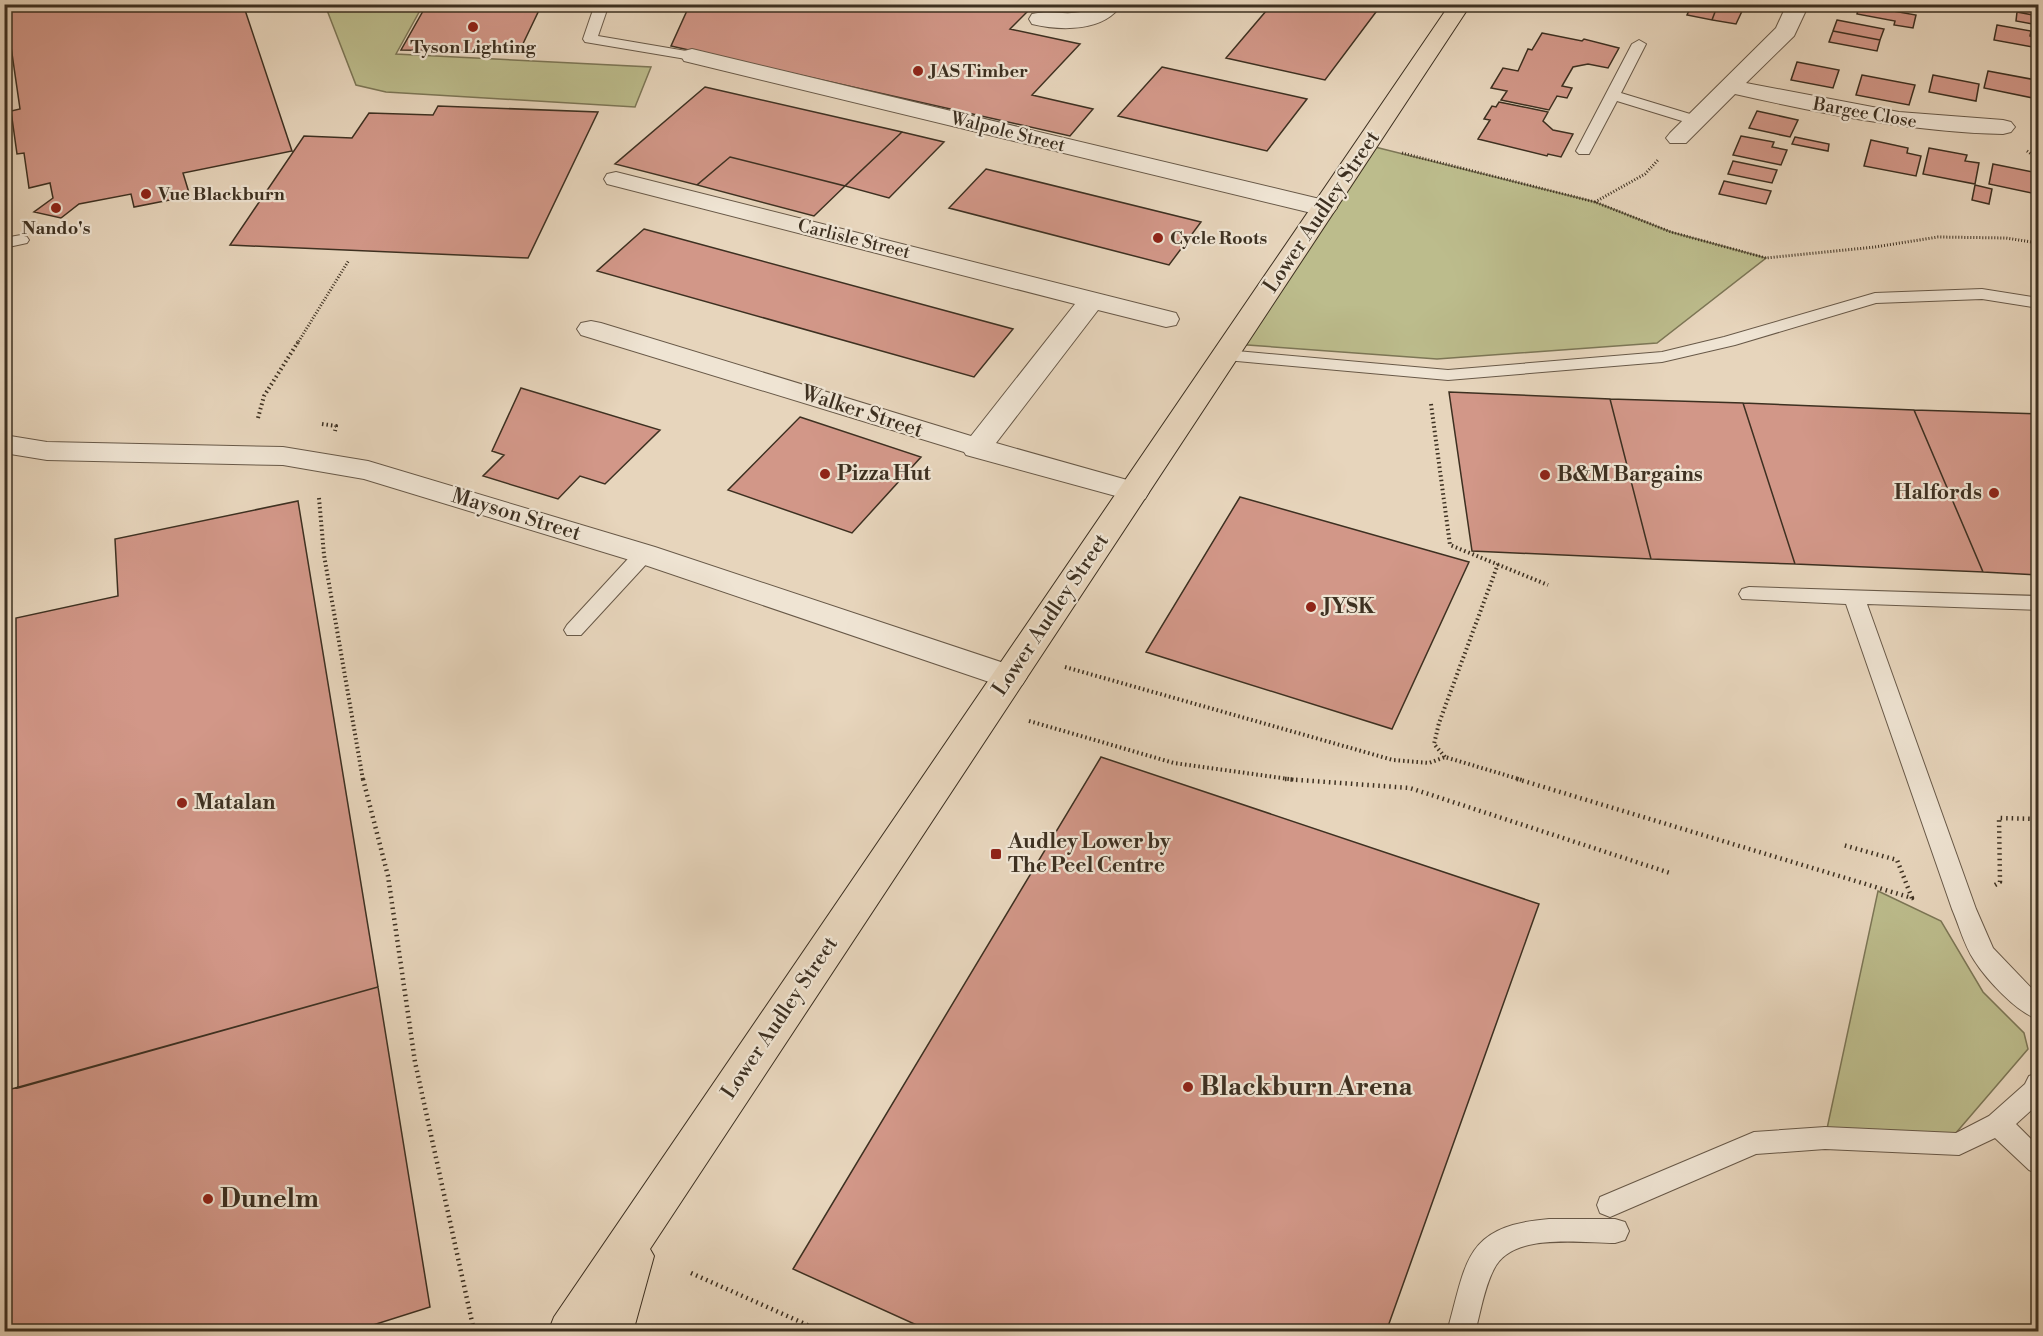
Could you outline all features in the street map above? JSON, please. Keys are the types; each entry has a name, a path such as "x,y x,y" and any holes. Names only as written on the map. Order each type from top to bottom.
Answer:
{"highway":[{"name":"Lower Audley Street","path":"570,1332 1461,4"},
{"name":"Lower Audley Street","path":"610,1332 641,1225"}],"street":[{"path":"1040,19 1076,23 1105,12 1112,4"},
{"path":"1678,138 1786,31 1798,4"},
{"name":"Walpole Street","path":"692,56 1324,208"},
{"name":"Bargee Close","path":"1728,86 1874,117 1952,127 2003,128"},
{"name":"Carlisle Street","path":"616,179 1166,319"},
{"path":"976,448 1092,300"},
{"name":"Walker Street","path":"591,329 826,399 976,448 1134,492"},
{"name":"Mayson Street","path":"4,444 47,451 284,456 368,470 644,554 1007,680"}],"lane":[{"path":"602,4 590,39 692,56"},
{"path":"1584,151 1639,44"},
{"path":"1613,95 1695,120"},
{"path":"1226,355 1448,375 1662,357 1729,341 1875,298 1982,294 2038,303"},
{"path":"574,630 644,554"},
{"path":"1749,594 2038,603"},
{"path":"1854,597 1964,909 1983,954 2020,995 2038,1009"},
{"path":"1461,1332 1480,1270 1491,1249 1504,1239 1612,1218 1754,1143 1825,1138 1959,1144 1998,1124 2037,1090"},
{"path":"1998,1124 2038,1162"}],"path":[{"path":"1595,202 1645,174 1678,138"},
{"path":"1367,145 1595,202 1671,232 1766,258 1875,247 1938,237 2006,238 2038,243"},
{"path":"256,418 264,396 349,260"},
{"path":"1427,374 1450,545 1548,585"},
{"path":"313,423 336,426 325,463 317,480 324,555 341,644 357,756 388,876 415,1062 474,1331"},
{"path":"1498,564 1438,723 1434,744 1445,757 1912,898 1897,860 1843,845"},
{"path":"1007,680 1393,760 1429,763 1445,757"},
{"path":"1007,680 1174,763 1301,781 1410,788 1670,873"},
{"path":"1964,909 2000,882 1999,818 2038,819"},
{"path":"691,1273 823,1332"}],"green space":[{"path":"325,5 423,5 396,54 651,67 635,107 386,92 356,85"},
{"path":"1367,145 1595,202 1671,232 1766,258 1657,343 1437,359 1234,344"},
{"path":"1878,891 1941,921 1983,992 2024,1033 2028,1049 1955,1134 1825,1138"}],"building":[{"path":"53,4 243,4 292,151 183,173 190,196 134,207 131,194 79,204 61,218 34,212 53,198 50,183 29,188 24,153 17,154 11,111 20,109 6,12"},
{"name":"Tyson Lighting","path":"427,4 542,4 519,52 401,50"},
{"name":"JAS Timber","path":"690,4 1003,4 1029,10 1010,29 1080,44 1032,95 1093,109 1070,136 671,46"},
{"path":"1272,4 1382,4 1325,80 1226,58"},
{"path":"1592,4 1619,4 1617,7 1608,5 1605,10 1591,8"},
{"path":"1692,4 1718,4 1712,20 1687,15"},
{"path":"1718,4 1744,7 1736,24 1712,20"},
{"path":"1859,4 1904,4 1902,12"},
{"path":"2019,4 2038,7 2038,16 2017,12"},
{"path":"1859,5 1916,15 1913,28 1894,25 1895,21 1857,14"},
{"path":"2017,12 2038,16 2038,25 2016,21"},
{"path":"1837,20 1884,29 1880,40 1833,31"},
{"path":"1997,25 2031,31 2030,36 2036,38 2038,48 1994,40"},
{"path":"1833,31 1880,40 1877,51 1829,42"},
{"path":"1542,33 1582,41 1584,39 1619,48 1608,68 1588,64 1573,67 1562,86 1572,88 1567,98 1557,96 1549,110 1501,100 1507,91 1491,88 1503,68 1518,71 1528,49 1532,50"},
{"path":"1797,62 1839,70 1833,88 1791,80"},
{"path":"1162,67 1307,99 1267,151 1118,116"},
{"path":"1988,71 2036,80 2033,98 1984,88"},
{"path":"1862,75 1915,85 1909,105 1856,95"},
{"path":"1933,75 1979,84 1976,101 1929,92"},
{"path":"705,87 902,132 845,186 730,157 697,185 615,164"},
{"path":"1499,102 1548,112 1543,121 1553,130 1573,134 1561,157 1548,154 1547,156 1478,139 1490,120 1484,119 1492,106 1496,107"},
{"path":"438,106 598,112 528,258 230,245 304,136 352,138 369,113 433,115"},
{"path":"1757,111 1798,120 1790,137 1749,128"},
{"path":"902,132 944,142 889,198 845,186"},
{"path":"1741,136 1774,142 1772,147 1787,150 1781,165 1733,155"},
{"path":"1795,137 1829,144 1828,151 1792,144"},
{"path":"1871,140 1908,148 1907,153 1921,156 1916,176 1864,166"},
{"path":"1929,148 1967,155 1965,161 1979,163 1975,184 1923,174"},
{"path":"730,157 845,186 814,216 697,185"},
{"path":"1733,161 1777,170 1772,183 1728,174"},
{"path":"1993,164 2038,173 2036,194 1989,184"},
{"path":"986,169 1201,222 1169,265 949,208"},
{"path":"1724,181 1771,191 1766,204 1719,194"},
{"path":"1975,185 1992,189 1989,204 1972,200"},
{"path":"644,229 1013,329 974,377 597,271"},
{"path":"521,388 660,430 605,484 580,476 558,499 483,476 504,455 492,451"},
{"name":"B&M Bargains","path":"1449,392 1610,399 1651,559 1472,551"},
{"path":"1610,399 1743,403 1795,564 1651,559"},
{"path":"1743,403 1914,410 1983,572 1795,564"},
{"name":"Halfords","path":"1914,410 2038,414 2038,575 1983,572"},
{"name":"Pizza Hut","path":"800,417 921,457 852,533 728,490"},
{"name":"JYSK","path":"1240,497 1469,562 1392,729 1146,652"},
{"name":"Matalan","path":"298,501 378,987 18,1088 16,618 118,596 115,539"},
{"name":"Blackburn Arena","path":"1101,757 1539,904 1386,1332 932,1332 793,1269"},
{"name":"Dunelm","path":"378,987 430,1307 351,1332 4,1332 4,1091"}],"place":[{"name":"Tyson Lighting","path":"473,27"},
{"name":"JAS Timber","path":"918,71"},
{"name":"Vue Blackburn","path":"146,194"},
{"name":"Nando's","path":"56,208"},
{"name":"Cycle Roots","path":"1158,238"},
{"name":"Pizza Hut","path":"825,474"},
{"name":"B&M Bargains","path":"1545,475"},
{"name":"Halfords","path":"1994,493"},
{"name":"JYSK","path":"1311,607"},
{"name":"Matalan","path":"182,803"},
{"name":"Audley Lower by The Peel Centre","path":"996,854"},
{"name":"Blackburn Arena","path":"1188,1087"},
{"name":"Dunelm","path":"208,1199"}]}
